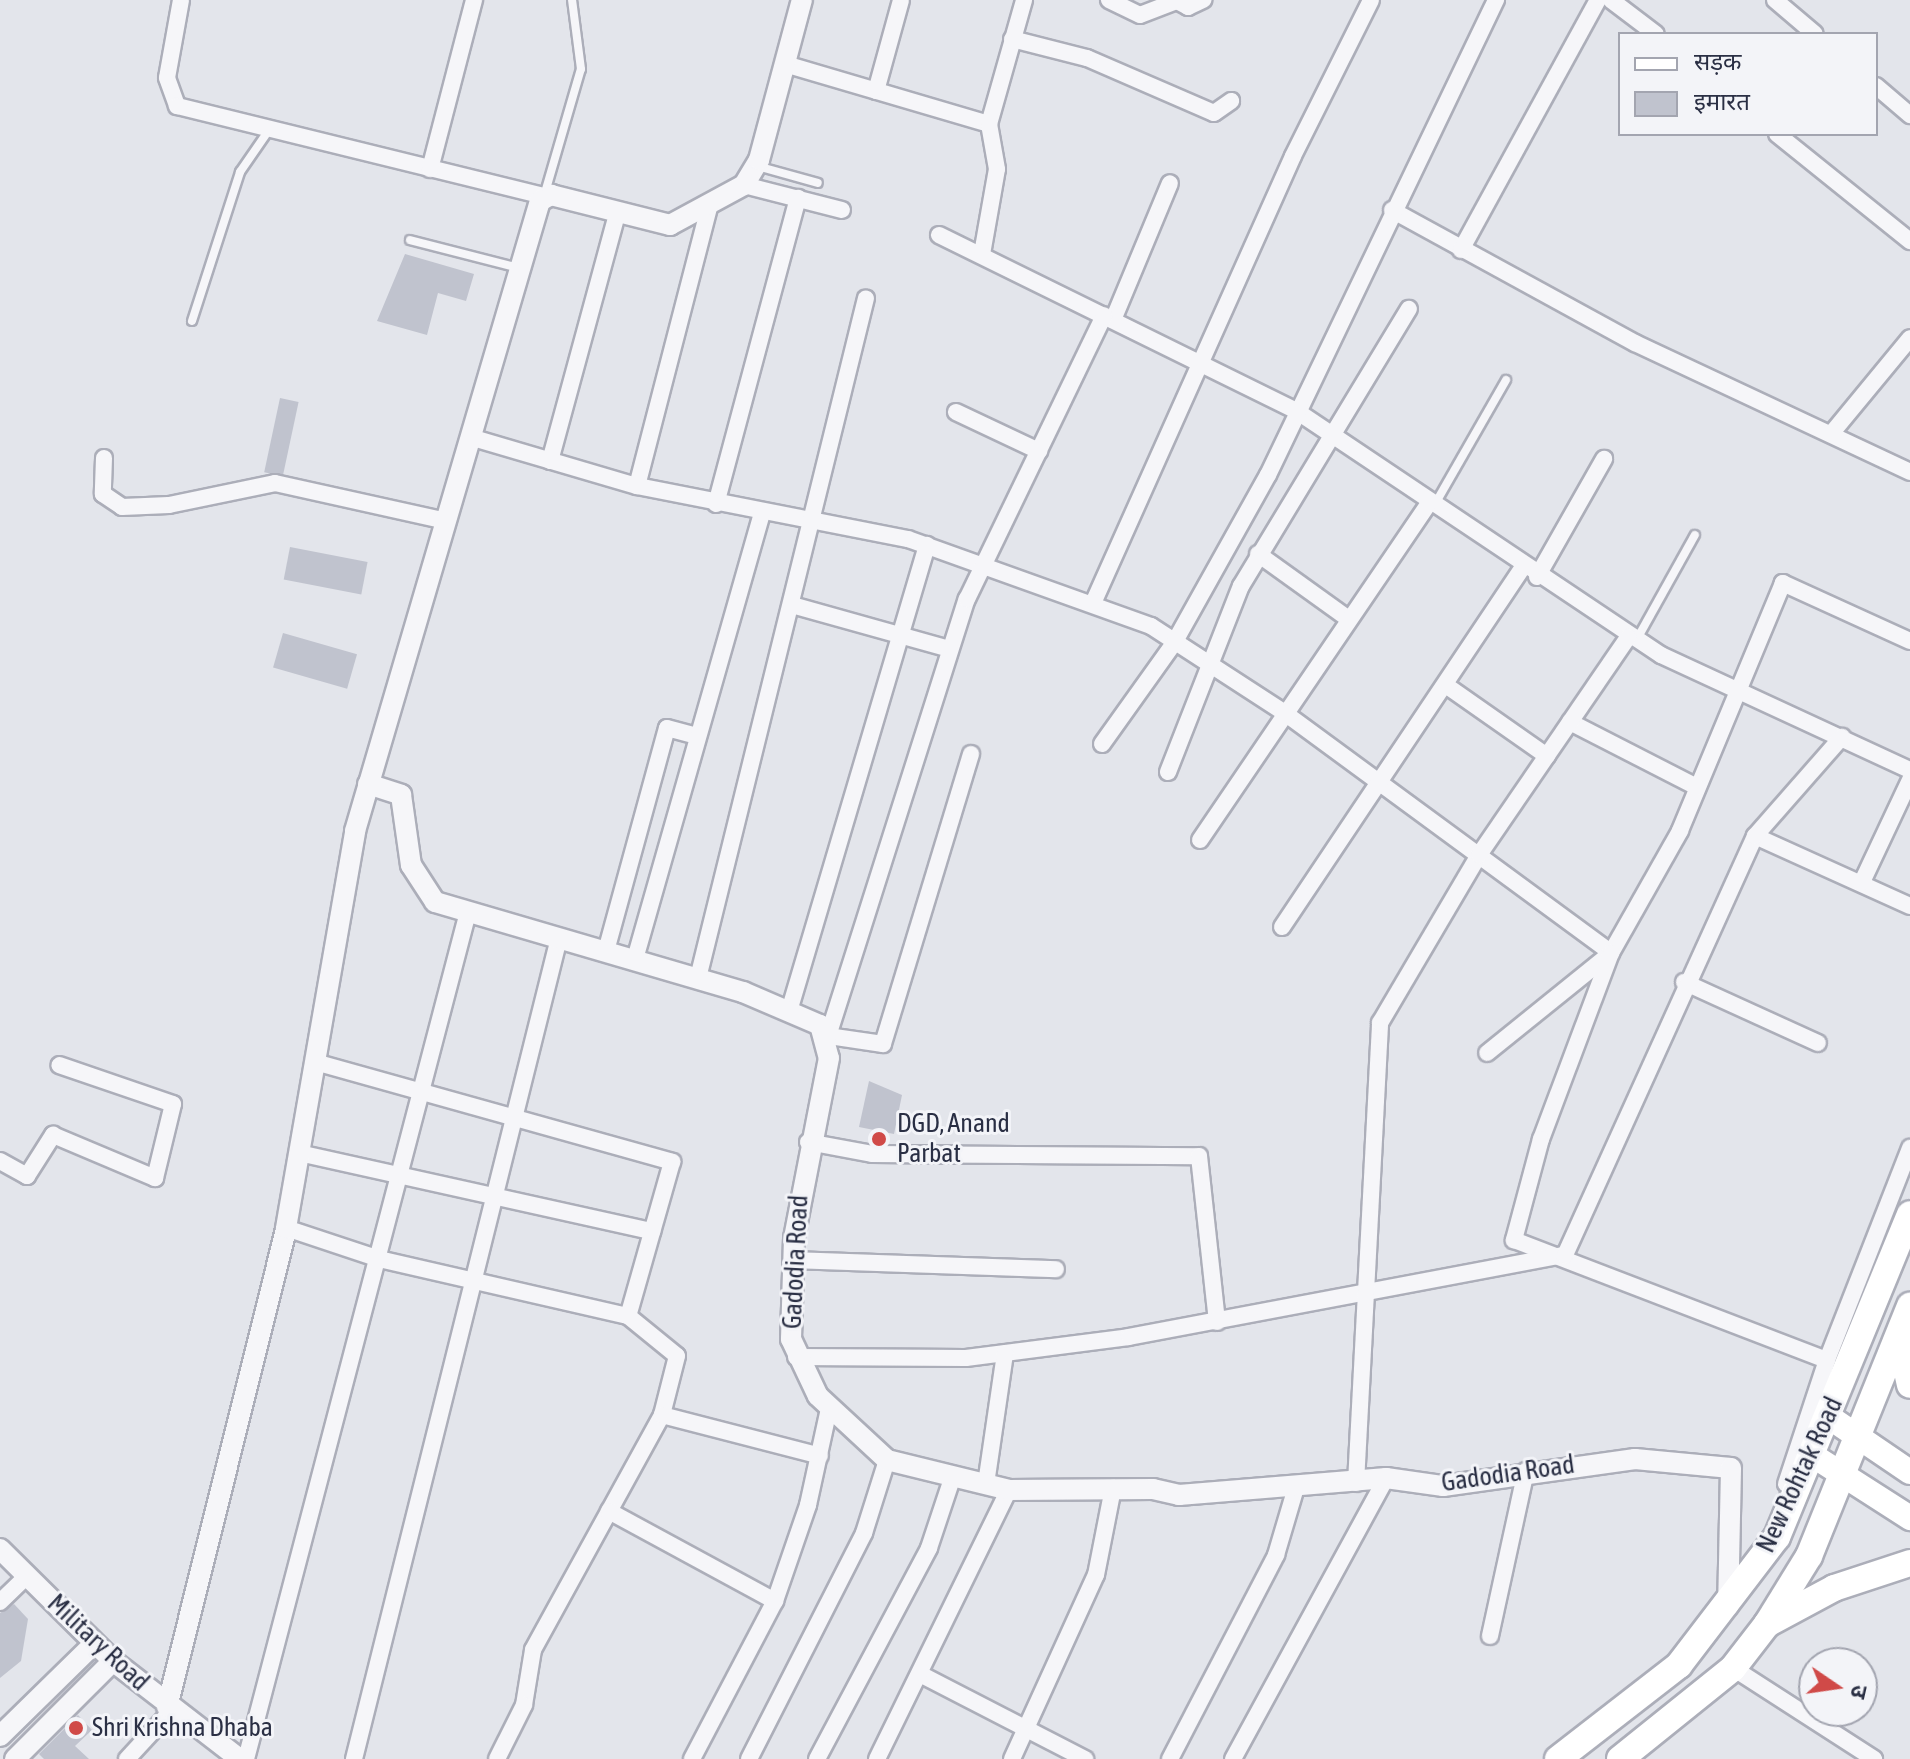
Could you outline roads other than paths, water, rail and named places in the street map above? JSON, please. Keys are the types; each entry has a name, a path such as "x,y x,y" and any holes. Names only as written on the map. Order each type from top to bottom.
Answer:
{"main road":[{"name":"New Rohtak Road","path":"1558,1759 1679,1665 1777,1537 1910,1214"},
{"name":"New Rohtak Road","path":"1630,1756 1733,1668 1767,1624 1809,1556 1910,1306"},
{"path":"1899,1336 1910,1385"},
{"path":"1829,1417 1910,1472"},
{"path":"1812,1455 1910,1518"},
{"path":"1767,1624 1834,1588 1910,1563"}],"street":[{"path":"181,0 167,94 177,106 670,225 709,208 744,185 756,166 802,0"},
{"path":"430,169 474,0"},
{"path":"876,91 901,0"},
{"path":"982,254 997,169 989,124 1024,0"},
{"path":"1109,0 1140,15 1176,1 1195,7 1203,0"},
{"path":"1094,601 1371,0"},
{"path":"1102,744 1174,643 1298,412 1392,210 1496,0"},
{"path":"1461,250 1598,0"},
{"path":"1611,0 1653,32"},
{"path":"1775,0 1813,32"},
{"path":"1012,39 1087,58 1214,113 1231,101"},
{"path":"785,64 989,124"},
{"path":"1878,87 1908,109"},
{"path":"1779,136 1910,241"},
{"path":"828,1036 950,649 983,563 1108,317 1170,183"},
{"path":"744,185 842,210"},
{"path":"127,1759 170,1709 286,1228 368,784 544,196"},
{"path":"716,504 798,198"},
{"path":"637,486 709,208"},
{"path":"1392,210 1635,343 1910,472"},
{"path":"550,461 617,214"},
{"path":"939,235 1298,412 1430,506 1632,639 1910,770"},
{"path":"698,978 866,298"},
{"path":"1168,772 1209,665 1258,554 1333,437 1409,309"},
{"path":"1831,434 1910,338"},
{"path":"956,412 1039,451"},
{"path":"470,437 637,486 927,545 1094,601 1174,643 1282,711 1611,953"},
{"path":"104,458 103,494 122,507 169,505 275,483 446,521"},
{"path":"1537,577 1604,459"},
{"path":"1200,840 1282,711 1430,506"},
{"path":"635,959 696,736 762,513"},
{"path":"790,1008 927,545"},
{"path":"1258,554 1347,618"},
{"path":"1282,927 1447,686 1522,568"},
{"path":"1827,1360 1565,1255 1518,1245 1514,1235 1541,1139 1611,953 1671,850 1734,687 1787,580 1910,641"},
{"path":"792,605 950,649"},
{"path":"1356,1483 1371,1294 1380,1023 1479,855 1570,722 1632,639"},
{"path":"1447,686 1547,756"},
{"path":"1570,722 1697,787"},
{"path":"606,951 667,728 696,736"},
{"path":"1565,1255 1684,982 1755,836 1842,737"},
{"path":"368,784 401,795 408,857 429,898 790,1008 828,1036 883,1044 971,754"},
{"path":"1862,882 1910,780"},
{"path":"1755,836 1910,906"},
{"path":"243,1759 379,1259 468,912"},
{"path":"354,1759 490,1195 559,938"},
{"path":"1487,1053 1611,953"},
{"path":"1684,982 1818,1043"},
{"name":"Gadodia Road","path":"828,1036 808,1142 792,1260 796,1357 829,1409 887,1460 1009,1490 1113,1488 1190,1495 1295,1491 1386,1478 1443,1486 1526,1471 1635,1459 1731,1468 1728,1600"},
{"path":"315,1062 672,1162 628,1316"},
{"path":"0,1161 27,1176 53,1135 155,1178 173,1104 59,1065"},
{"path":"808,1142 872,1154 1199,1156 1217,1322"},
{"path":"1728,1600 1767,1533 1827,1360 1910,1148"},
{"path":"299,1153 652,1231"},
{"path":"286,1228 379,1259 628,1316 677,1356 662,1415 533,1650 524,1705 497,1759"},
{"path":"796,1357 1005,1353 1217,1322 1565,1255"},
{"path":"792,1260 1056,1269"},
{"path":"986,1484 1005,1353"},
{"path":"692,1759 775,1601 820,1456 829,1409"},
{"path":"662,1415 820,1456"},
{"path":"749,1759 864,1533 887,1460"},
{"path":"1490,1636 1526,1471"},
{"path":"817,1759 929,1548 953,1476"},
{"path":"1233,1759 1386,1478"},
{"path":"1012,1759 1096,1575 1113,1488"},
{"path":"877,1759 1009,1490"},
{"path":"1170,1759 1276,1555 1295,1491"},
{"path":"609,1511 775,1601"},
{"name":"Military Road","path":"0,1549 113,1661 170,1709 243,1759"},
{"path":"0,1602 27,1576"},
{"path":"0,1736 94,1644"},
{"path":"15,1759 113,1661"},
{"path":"1733,1668 1874,1759"},
{"path":"920,1674 1025,1731 1085,1759"}],"lane":[{"path":"544,196 581,69 572,0"},
{"path":"192,321 240,172 269,130"},
{"path":"756,166 818,183"},
{"path":"410,240 520,268"},
{"path":"1430,506 1506,380"},
{"path":"1632,639 1695,535"}],"place":[{"name":"DGD, Anand Parbat","path":"879,1139"},
{"name":"Shri Krishna Dhaba","path":"76,1728"}]}
